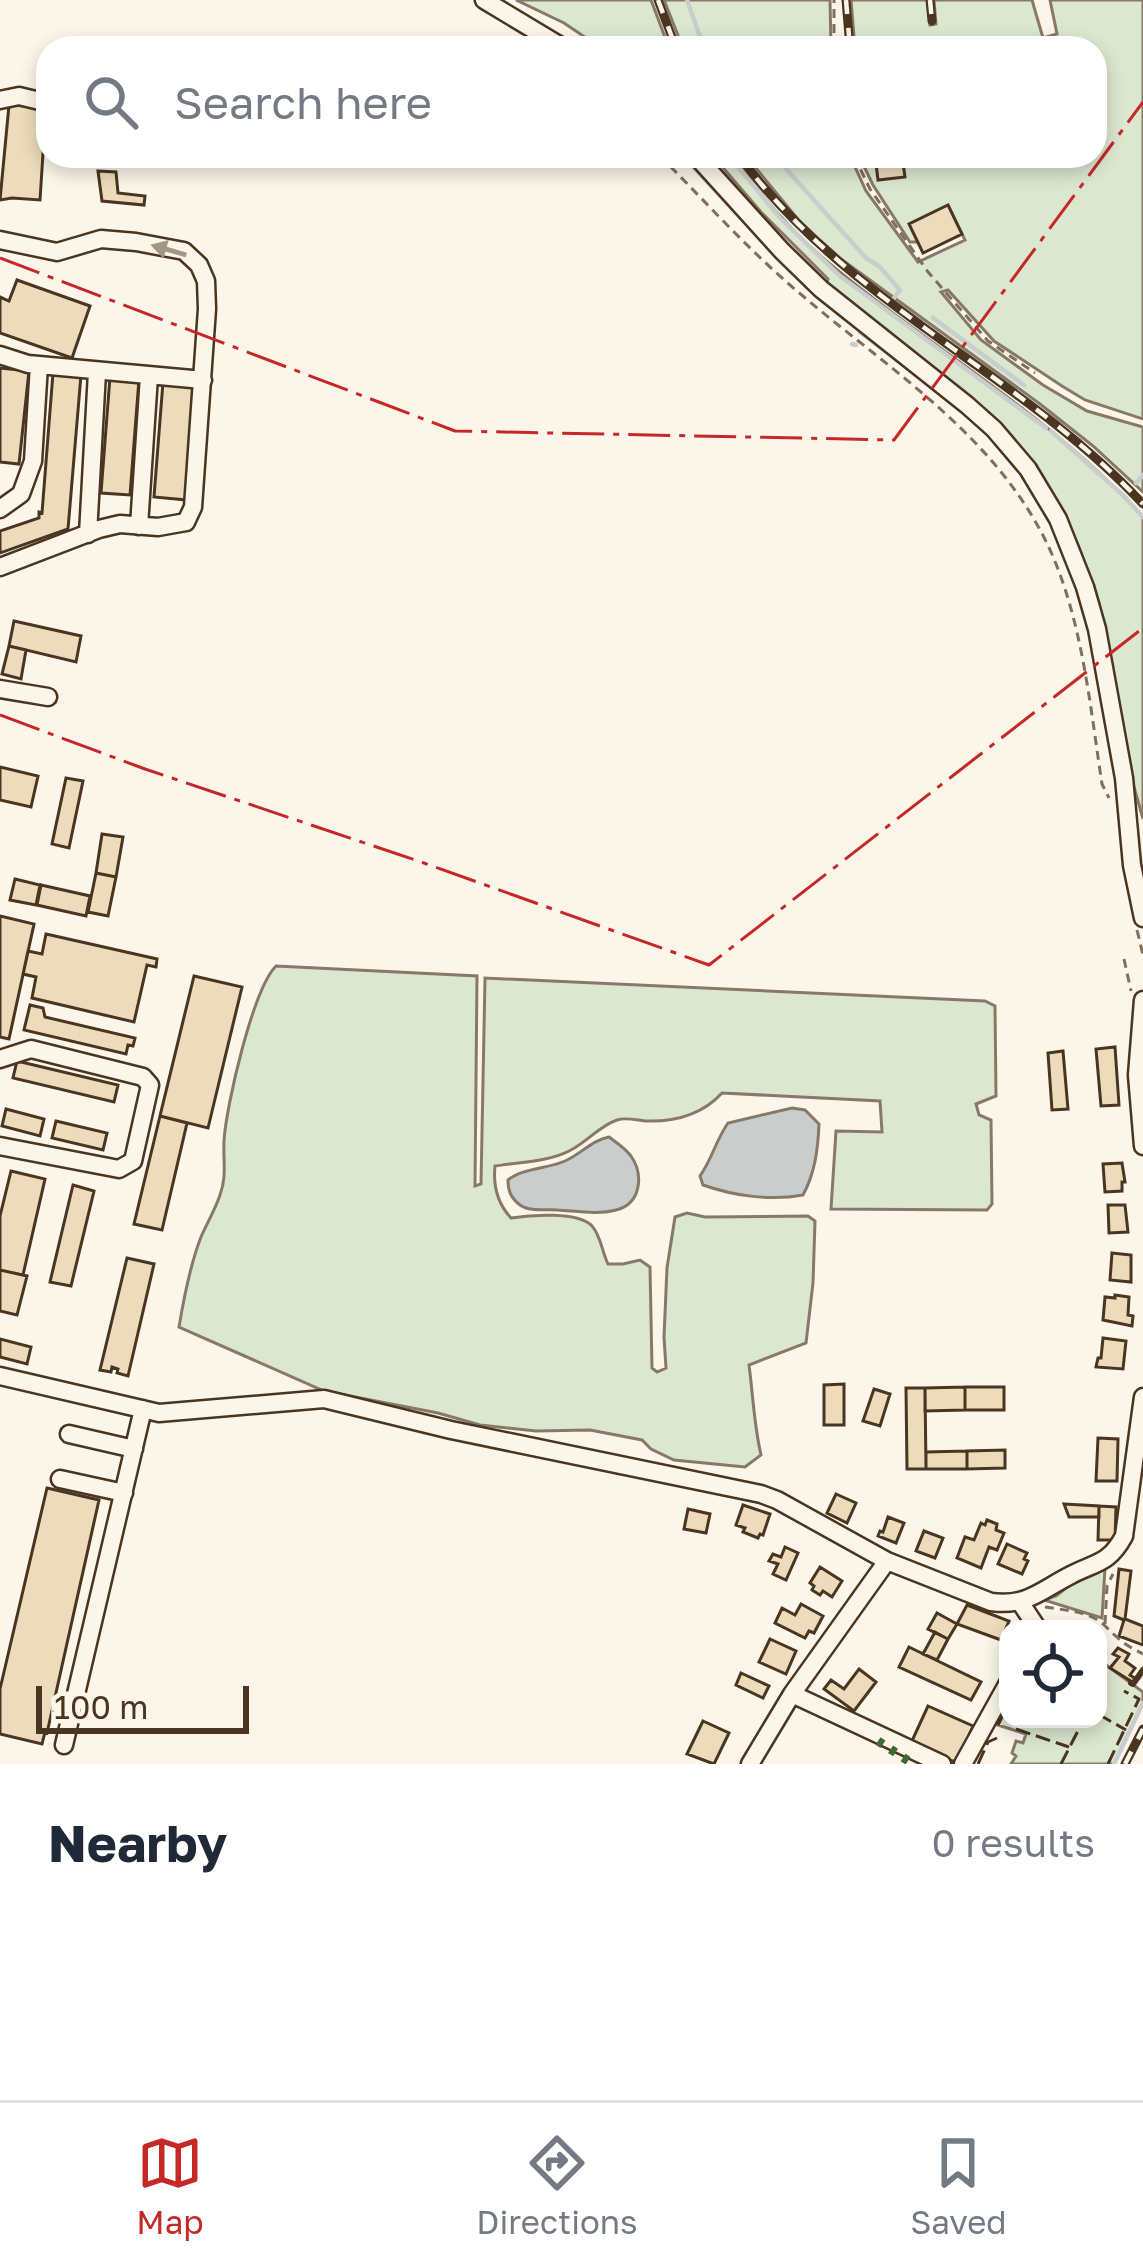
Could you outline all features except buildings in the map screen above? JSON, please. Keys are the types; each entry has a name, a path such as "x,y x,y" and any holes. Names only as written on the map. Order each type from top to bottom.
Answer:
{"street":[{"path":"484,0 545,36"},
{"path":"0,100 19,96 36,100"},
{"path":"708,168 821,289 994,429 1058,519 1097,629 1143,917"},
{"path":"0,240 57,252 101,239 184,251 206,280 207,309 193,507 186,522 158,527 120,524 0,567"},
{"path":"0,355 39,365 203,380"},
{"path":"0,509 21,494 33,461 39,365"},
{"path":"88,534 97,372"},
{"path":"139,526 149,376"},
{"path":"0,689 48,697"},
{"path":"1129,813 1143,838"},
{"path":"1143,1000 1137,1075 1143,1146"},
{"path":"0,1060 31,1049 142,1076 150,1084 133,1161 119,1169 0,1145"},
{"path":"0,1376 159,1413 324,1399 760,1494 887,1561 991,1602 1020,1602 1106,1560 1117,1550 1124,1536 1143,1397"},
{"path":"64,1745 143,1409"},
{"path":"69,1434 134,1449"},
{"path":"60,1479 124,1492"},
{"path":"749,1764 792,1694 887,1561"},
{"path":"1020,1602 1032,1620"},
{"path":"792,1694 942,1764"},
{"path":"964,1764 999,1700"}],"path":[{"path":"834,0 834,36"},
{"path":"672,168 786,282 955,421 1025,505 1050,550 1068,599 1079,638 1102,784 1110,800"},
{"path":"859,168 928,272 988,341 1035,373"},
{"path":"1105,1620 1107,1586 1116,1567"},
{"path":"1020,1602 1096,1620"},
{"path":"1107,1627 1118,1641 1143,1654"}],"green space":[{"path":"516,0 651,0 664,36 583,36"},
{"path":"664,0 830,0 831,36 678,36"},
{"path":"851,0 928,0 930,25 936,24 934,0 1032,0 1042,36 854,36"},
{"path":"1050,0 1143,0 1143,419 1085,400 1062,386 994,341 948,290 941,292 981,340 1043,385 1087,411 1143,427 1143,492 1040,404 841,259 801,223 756,168 855,168 866,191 918,262 965,240 948,206 910,224 918,242 910,242 865,168 1107,168 1107,36 1050,36 1057,34"},
{"path":"723,168 741,168 816,252 1031,415 1143,517 1143,819 1129,769 1099,603 1078,545 1042,479 826,284 828,279"},
{"path":"276,966 477,976 475,1186 481,1184 485,978 985,1001 995,1006 996,1096 976,1104 979,1115 991,1120 992,1204 987,1210 831,1209 836,1131 882,1132 880,1101 722,1093 687,1116 656,1121 620,1119 561,1155 495,1166 497,1194 511,1218 553,1215 585,1221 597,1234 608,1264 640,1260 650,1267 652,1368 657,1372 666,1368 667,1268 675,1217 687,1213 808,1216 815,1221 806,1343 749,1365 761,1455 745,1467 674,1460 642,1440 590,1430 480,1425 324,1391 179,1327 194,1259 222,1188 226,1124 242,1049 258,998"},
{"path":"1105,1568 1102,1618 1044,1600 1079,1578"},
{"path":"1107,1666 1143,1692 1143,1703 1114,1764 1011,1764 1016,1741 1023,1743 1026,1734 1007,1728 1107,1728"}],"shaded area":[{"path":"792,1108 805,1110 819,1124 815,1161 803,1195 753,1196 703,1185 700,1176 728,1123"},
{"path":"609,1137 629,1153 638,1172 638,1188 624,1207 602,1212 533,1209 512,1197 508,1180 514,1176 565,1161"}],"waterway":[{"path":"687,0 700,36"},
{"path":"694,168 757,235"},
{"path":"739,168 780,218 840,276 1046,428"},
{"path":"786,168 900,290 894,298"},
{"path":"825,302 845,319"},
{"path":"933,318 1024,385"},
{"path":"860,332 915,374"},
{"path":"852,344 856,345"},
{"path":"1051,431 1143,517"},
{"path":"1136,483 1143,475"},
{"path":"1114,1764 1143,1703"}],"railway":[{"path":"658,0 672,36"},
{"path":"846,0 849,36"},
{"path":"930,0 932,21"},
{"path":"749,168 831,255 1043,415 1143,504"},
{"path":"1125,1764 1143,1729"}],"hedge":[{"path":"878,1741 913,1764"}],"fence":[{"path":"1108,1764 1139,1699 1124,1691"},
{"path":"1107,1719 1126,1730"},
{"path":"1061,1764 1079,1728"},
{"path":"1016,1729 1069,1747"},
{"path":"978,1764 988,1742 997,1738"}],"wall":[{"path":"1131,1683 1143,1670"}],"power":[{"path":"1107,151 1143,102"},
{"path":"0,258 455,431 894,440 1094,168"},
{"path":"0,715 709,965 1143,628"}]}
